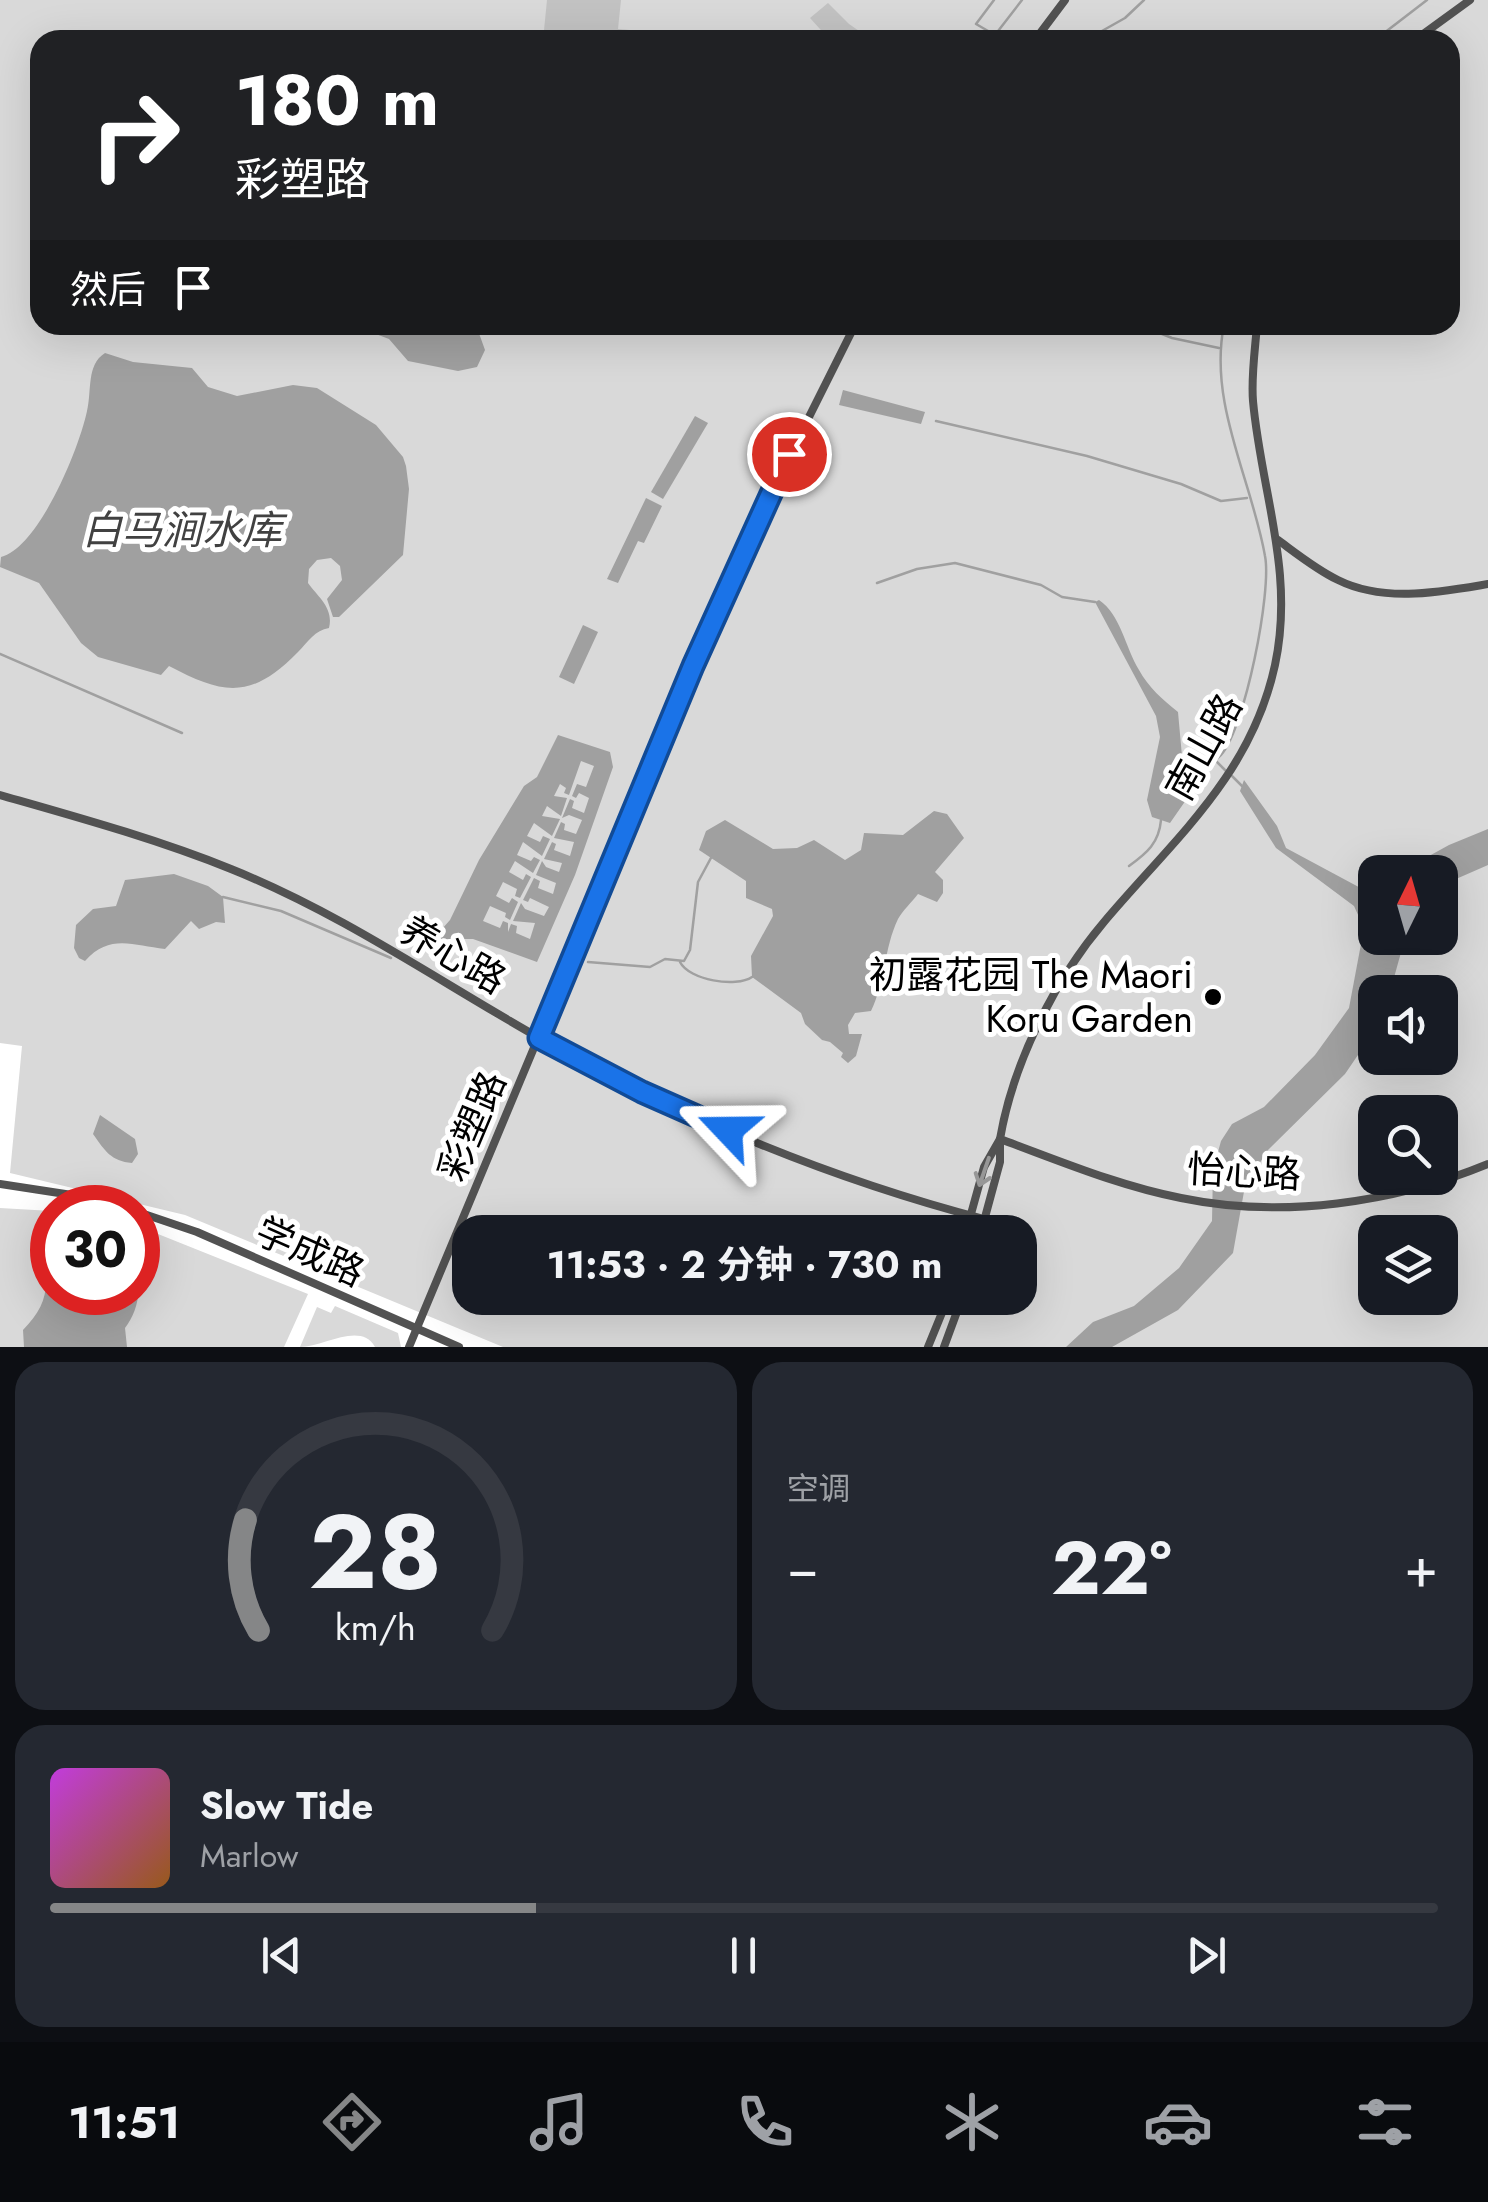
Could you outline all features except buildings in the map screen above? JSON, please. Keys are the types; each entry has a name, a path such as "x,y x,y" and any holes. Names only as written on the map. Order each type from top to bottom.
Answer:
{"street":[{"path":"1042,30 1065,0"},
{"path":"1429,30 1470,0"},
{"name":"彩塑路","path":"410,1347 693,666 770,493 850,335"},
{"name":"南山路","path":"985,1215 1000,1162 1008,1102 1050,1001 1102,924 1189,830 1227,779 1275,666 1280,615 1278,540 1253,400 1256,335"},
{"path":"1278,540 1340,582 1366,588 1435,594 1488,584"},
{"name":"养心路","path":"0,795 232,869 342,922 539,1038 642,1092 756,1142 908,1199 967,1215"},
{"name":"南山路","path":"971,1215 984,1167 1000,1140"},
{"name":"怡心路","path":"1000,1140 1120,1182 1204,1202 1254,1206 1373,1198 1448,1180 1488,1164"},
{"path":"0,1184 30,1189"},
{"name":"学成路","path":"160,1219 459,1347"},
{"path":"928,1347 941,1315"},
{"path":"944,1347 956,1315"}],"shaded area":[{"path":"0,0 1488,0 1488,1347 503,1347 185,1215 160,1209 160,1185 60,1185 10,1173 22,1046 0,1043"},
{"path":"0,1208 30,1210 30,1315 160,1315 160,1235 308,1294 284,1347 0,1347"},
{"path":"335,1306 398,1333 401,1347 375,1347 361,1336 351,1336 300,1347 317,1307 331,1313"}],"water":[{"path":"378,335 480,335 485,350 477,367 458,371 408,361 389,339"},
{"name":"白马涧水库","path":"105,353 133,362 192,368 208,387 237,396 293,385 317,388 376,425 403,457 409,489 403,555 339,617 333,617 327,599 342,580 340,566 331,558 317,560 309,569 308,583 327,609 329,628 316,634 266,679 237,688 222,687 169,666 161,675 98,657 81,643 39,583 0,567 1,557 29,535 55,494 83,428 92,371"},
{"path":"843,390 925,412 921,424 839,405"},
{"path":"695,416 708,423 663,499 651,492"},
{"path":"646,498 662,506 644,543 638,541 618,583 607,579"},
{"path":"1099,600 1118,623 1143,676 1178,712 1186,800 1170,823 1152,817 1147,800 1160,737 1156,716 1095,602"},
{"path":"583,625 598,632 574,684 559,677"},
{"path":"558,735 610,752 613,767 575,875 537,962 473,939 433,939 450,920 479,860 524,786 537,777","holes":["581,761 594,766 586,787 577,784 572,796 576,798 579,793 589,798 584,813 572,808 574,801 570,799 562,818 569,815 582,820 576,834 564,830 565,824 561,822 554,838 574,842 570,856 554,850 556,844 552,842 544,859 562,863 559,872 542,861 536,875 556,883 553,894 538,888 540,881 534,878 523,900 528,902 530,898 549,907 544,916 525,909 521,903 513,921 535,923 530,939 516,933 517,926 511,924 508,932 508,923 503,921 500,928 483,921 490,906 506,913 510,920 518,902 512,898 509,903 496,896 503,882 517,889 515,896 520,898 531,877 526,874 523,880 509,872 515,861 533,873 540,860 517,855 523,842 542,856 550,839 543,836 540,842 527,836 534,823 552,836 560,819 542,816 547,806 561,816 567,798 554,796 560,784 569,795"]},
{"path":"1244,780 1277,826 1286,848 1358,887 1358,915 1354,906 1276,848 1240,791"},
{"path":"934,811 947,814 964,838 935,872 943,880 943,893 937,902 918,894 898,919 871,1011 855,1013 848,1025 849,1034 862,1034 856,1056 848,1063 841,1057 843,1053 805,1024 801,1013 752,977 751,956 773,916 772,909 746,898 746,881 699,850 706,831 725,820 773,849 797,848 814,840 845,860 861,850 864,833 903,835"},
{"path":"1488,829 1488,865 1458,878 1458,855 1431,855"},
{"path":"174,874 208,886 223,897 225,923 199,929 191,921 165,949 113,944 94,952 85,961 79,958 74,948 76,925 93,909 116,906 125,880"},
{"path":"1359,955 1400,955 1395,975 1358,975 1358,1055 1345,1074 1268,1150 1245,1186 1233,1253 1178,1310 1112,1347 1066,1347 1093,1322 1134,1306 1179,1268 1212,1221 1213,1170 1221,1141 1232,1124 1264,1107 1315,1055 1349,1008"},
{"path":"100,1115 135,1139 138,1154 132,1163 109,1154 93,1134"},
{"path":"132,1315 125,1328 127,1347 24,1347 23,1330 35,1316"}],"waterway":[{"path":"986,30 976,24 994,0"},
{"path":"999,30 1022,0"},
{"path":"1104,30 1125,18 1144,0"},
{"path":"1388,30 1427,0"},
{"path":"1165,335 1219,348"},
{"path":"1184,781 1217,759 1230,740 1255,658 1264,598 1265,556 1222,383 1223,335"},
{"path":"936,421 1087,456 1181,484 1221,501 1247,498"},
{"path":"877,583 917,569 955,563 1041,585 1062,597 1095,602"},
{"path":"0,654 182,733"},
{"path":"1215,760 1226,771"},
{"path":"1232,776 1242,786"},
{"path":"1129,866 1151,847 1161,820"},
{"path":"588,962 650,967 665,959 684,961 690,950 698,882 712,856"},
{"path":"223,897 281,911 391,958"},
{"path":"680,962 703,978 735,982 752,977"}],"place":[{"name":"初露花园 The Maori Koru Garden","path":"1213,997"}],"route":[{"path":"728,1130 642,1092 539,1038 693,666 789,454"}]}
